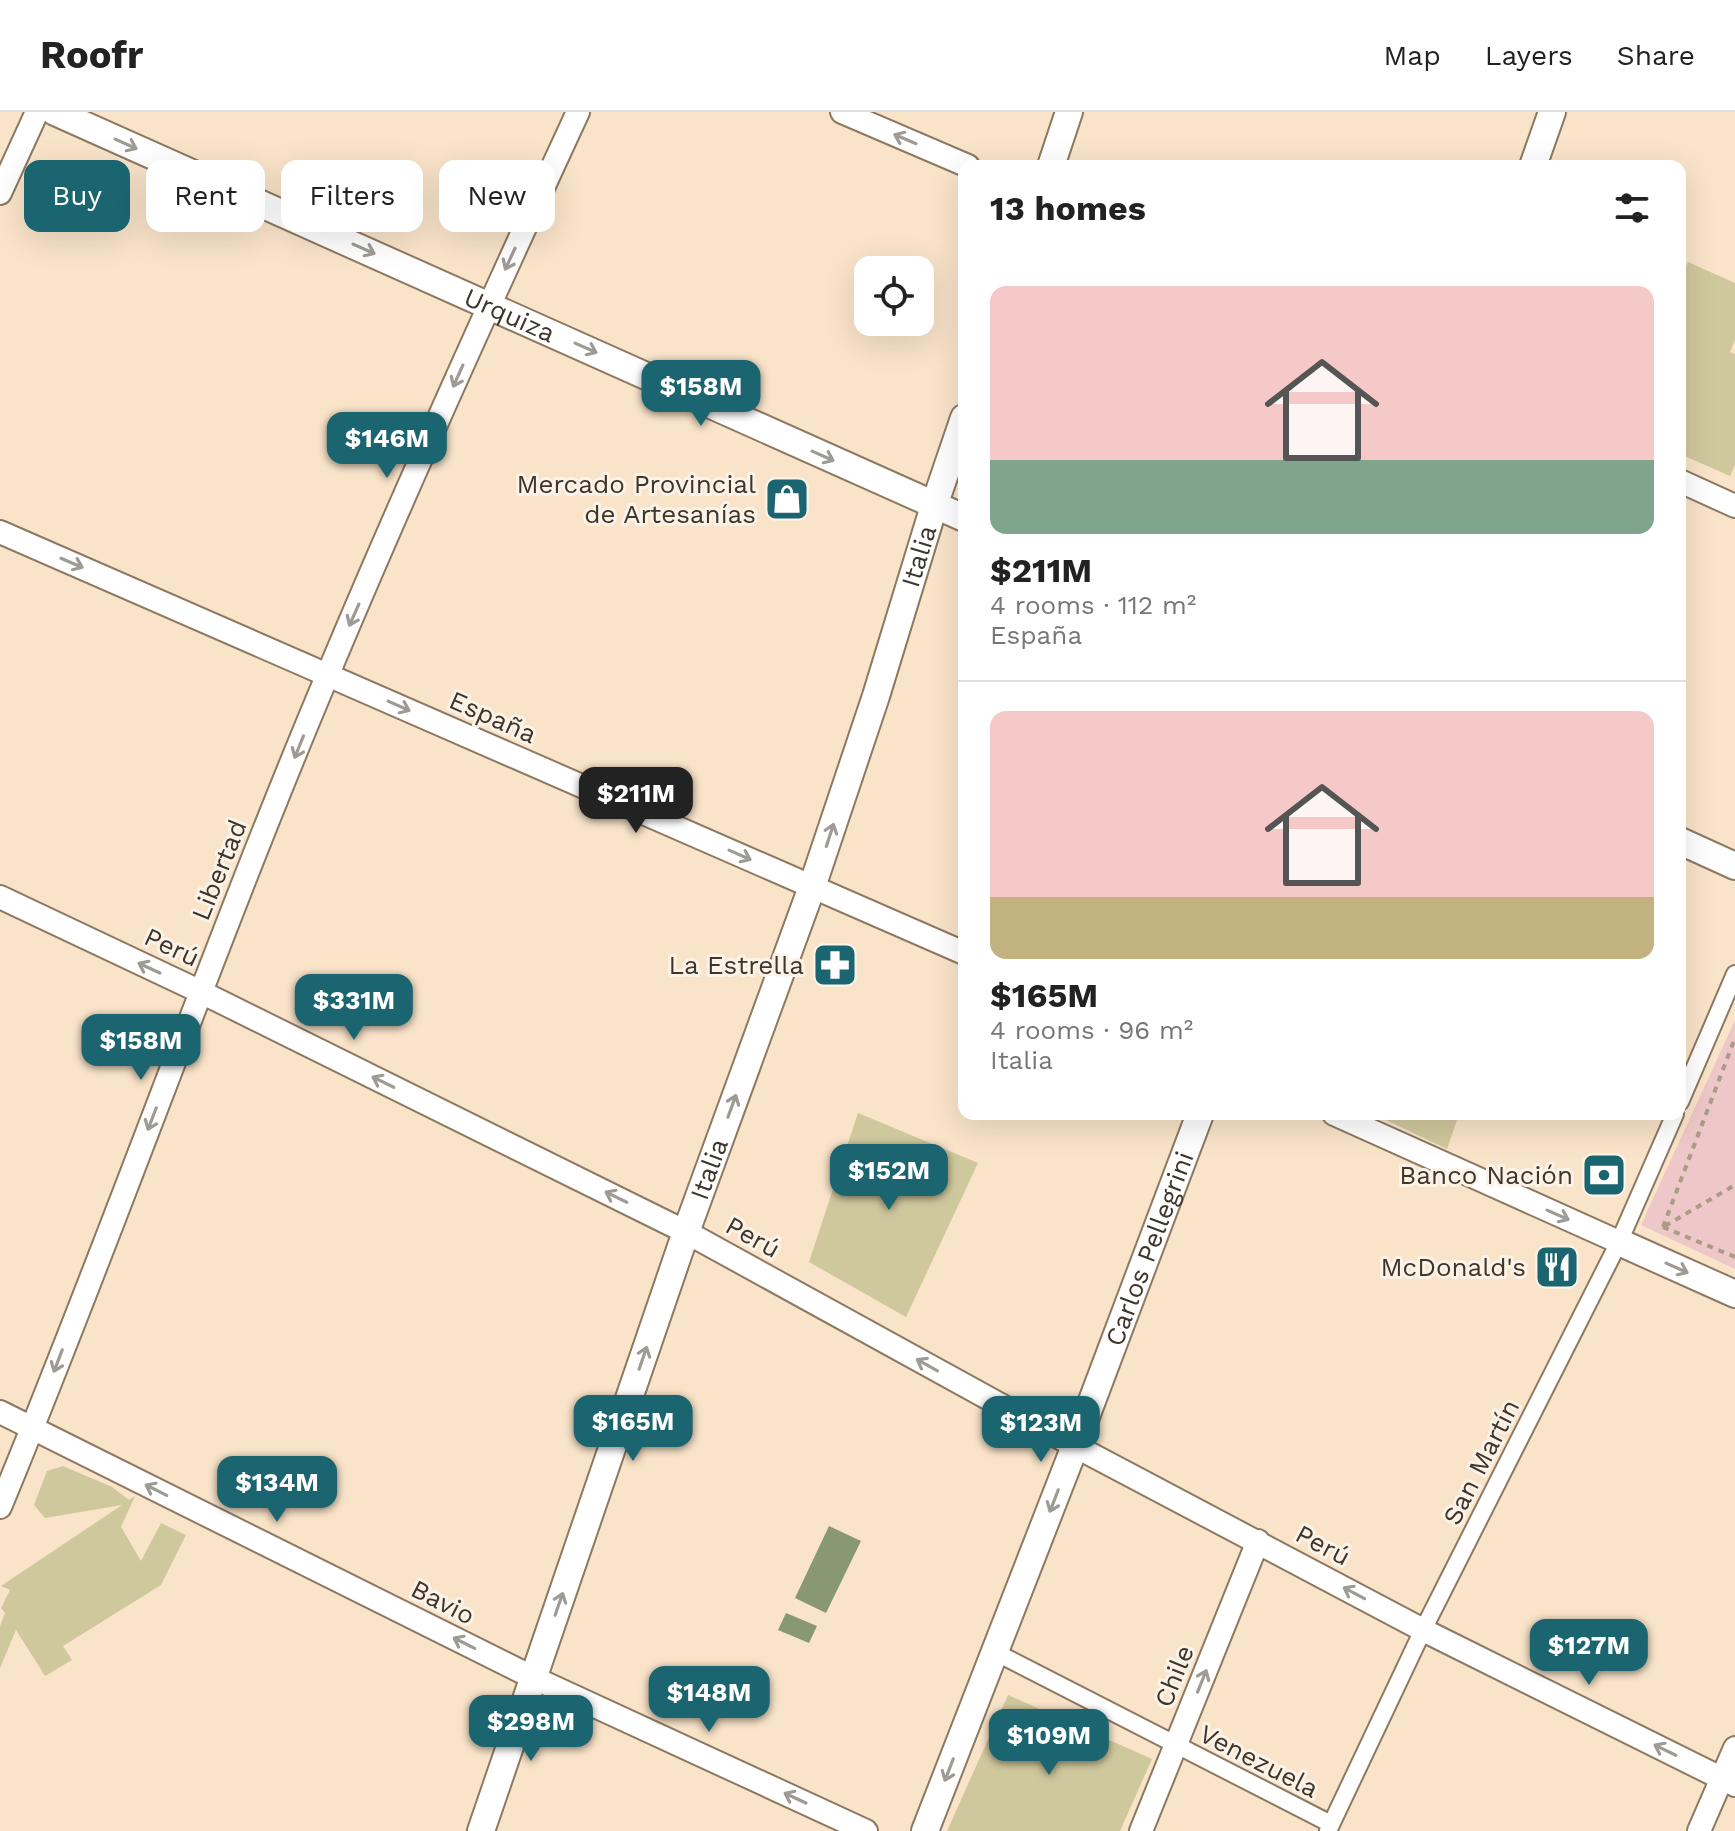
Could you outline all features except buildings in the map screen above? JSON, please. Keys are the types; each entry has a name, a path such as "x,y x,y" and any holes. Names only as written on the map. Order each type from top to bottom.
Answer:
{"street":[{"path":"0,193 37,112"},
{"name":"Urquiza","path":"55,112 958,516"},
{"name":"Libertad","path":"0,1507 328,674 489,305 578,112"},
{"path":"842,112 958,162"},
{"path":"1053,160 1069,112"},
{"path":"1535,160 1552,112"},
{"name":"Italia","path":"481,1831 686,1232 812,887 958,436"},
{"path":"1686,484 1735,506"},
{"name":"España","path":"0,532 958,950"},
{"path":"1686,844 1735,866"},
{"name":"Perú","path":"0,897 201,992 686,1232 1075,1446 1423,1630 1728,1781"},
{"path":"1686,1088 1735,974"},
{"name":"Carlos Pellegrini","path":"925,1831 1198,1120"},
{"path":"1347,1120 1735,1294"},
{"name":"San Martín","path":"1330,1828 1423,1630 1619,1242 1672,1120"},
{"name":"Bavio","path":"0,1412 534,1678 866,1831"},
{"name":"Chile","path":"1141,1831 1258,1541"},
{"name":"Venezuela","path":"995,1652 1330,1828"},
{"path":"1699,1831 1728,1781 1735,1748"}],"path":[{"path":"1663,1227 1735,1038"},
{"path":"1663,1227 1735,1185"},
{"path":"1663,1227 1735,1257"}],"shaded area":[{"path":"1735,1020 1735,1269 1641,1225"},
{"path":"829,1526 861,1541 826,1613 795,1598"},
{"path":"786,1613 817,1626 809,1643 778,1630"}],"place":[{"name":"Mercado Provincial de Artesanías","path":"787,499"},
{"name":"La Estrella","path":"835,965"},
{"name":"Banco Nación","path":"1604,1175"},
{"name":"McDonald's","path":"1557,1267"}]}
